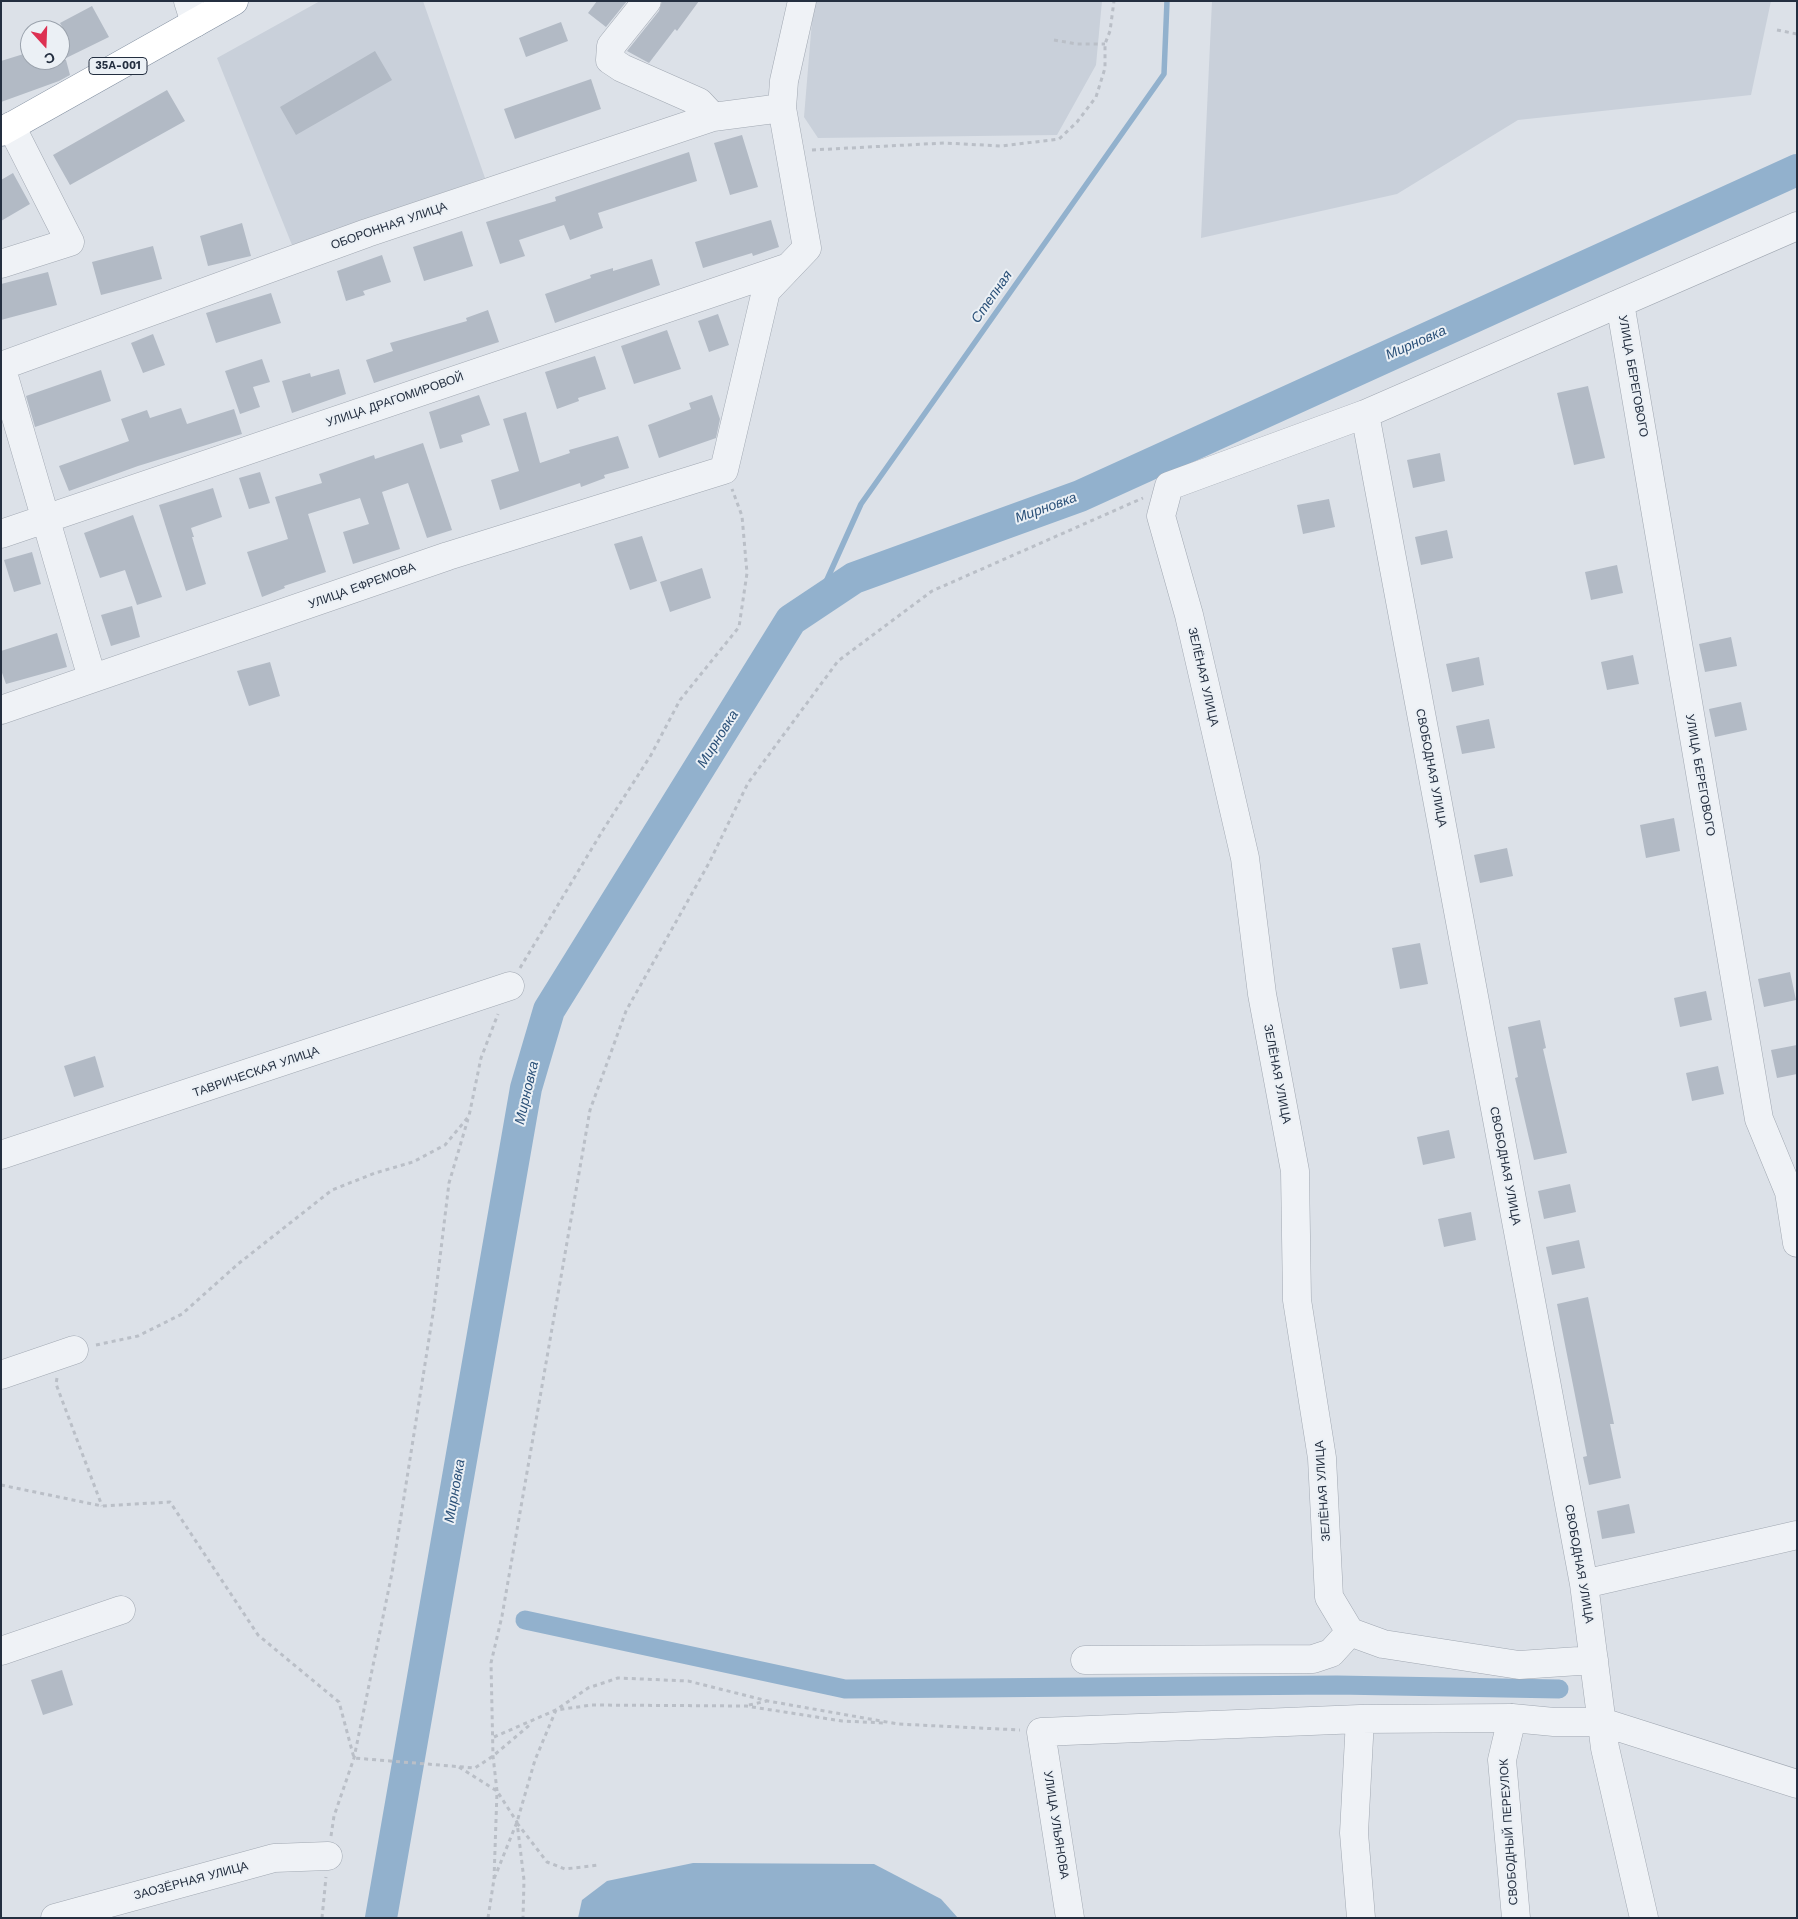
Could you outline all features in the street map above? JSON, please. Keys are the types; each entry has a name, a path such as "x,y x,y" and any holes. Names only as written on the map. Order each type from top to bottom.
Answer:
{"highway":[{"name":"35А-001","path":"6,129 192,12 234,1"}],"street":[{"path":"647,1 611,46 610,60 622,68 699,102 714,117"},
{"path":"790,266 807,248 782,108 784,81 802,1"},
{"name":"ОБОРОННАЯ УЛИЦА","path":"1,366 367,233 714,117 782,108"},
{"path":"1,264 70,242 6,129"},
{"path":"1169,486 1364,414 1797,226"},
{"name":"УЛИЦА ЕФРЕМОВА","path":"1,710 448,556 724,470 766,291 790,266"},
{"name":"УЛИЦА ДРАГОМИРОВОЙ","path":"1,534 790,266"},
{"name":"УЛИЦА БЕРЕГОВОГО","path":"1620,303 1759,1119 1789,1192 1797,1243"},
{"path":"1,366 92,678"},
{"name":"СВОБОДНАЯ УЛИЦА","path":"1364,414 1584,1584 1605,1748 1644,1918"},
{"name":"ЗЕЛЁНАЯ УЛИЦА","path":"1169,486 1160,516 1189,614 1245,858 1262,994 1295,1171 1297,1300 1322,1458 1329,1597 1350,1632"},
{"name":"ТАВРИЧЕСКАЯ УЛИЦА","path":"1,1155 510,986"},
{"path":"1,1375 74,1350"},
{"path":"1584,1584 1797,1535"},
{"path":"1,1651 121,1610"},
{"path":"1086,1660 1313,1659 1331,1653 1350,1632 1383,1644 1519,1665 1594,1660"},
{"path":"1041,1732 1360,1719 1512,1718 1554,1722 1602,1722 1797,1784"},
{"name":"СВОБОДНЫЙ ПЕРЕУЛОК","path":"1512,1718 1502,1760 1516,1918"},
{"path":"1360,1719 1354,1833 1361,1918"},
{"name":"УЛИЦА УЛЬЯНОВА","path":"1041,1732 1070,1918"},
{"name":"ЗАОЗЁРНАЯ УЛИЦА","path":"55,1918 274,1858 328,1856"}],"path":[{"path":"790,151 944,143 1002,146 1059,139 1077,122 1096,97 1105,68 1105,44 1110,31 1114,1"},
{"path":"1777,30 1797,34"},
{"path":"1054,40 1077,44 1105,44"},
{"path":"488,1918 494,1879 498,1791 494,1756 491,1664 504,1606 590,1110 626,1011 709,863 748,783 838,661 932,591 1169,486"},
{"path":"322,1918 334,1816 354,1758 392,1573 414,1445 434,1307 449,1183 469,1116"},
{"path":"1,1485 102,1506 170,1502 258,1635 339,1702 354,1758"},
{"path":"494,1737 532,1723 556,1710 588,1688 618,1678 688,1680 768,1701 898,1724"},
{"path":"746,1706 768,1701"},
{"path":"556,1710 592,1705 746,1706 842,1721 1041,1732"},
{"path":"494,1879 517,1822 535,1760 556,1710"},
{"path":"354,1758 476,1768 494,1756 532,1723"},
{"path":"457,1766 498,1791 517,1822 547,1862 565,1869 599,1865"},
{"path":"517,1822 524,1880 523,1918"}],"shaded area":[{"path":"320,1 423,1 485,178 292,245 217,58"},
{"path":"816,1 1102,1 1096,65 1057,135 818,138 804,117 812,21"},
{"path":"1212,1 1771,1 1751,95 1518,120 1397,194 1201,238"}],"water":[{"path":"693,1863 874,1864 941,1899 958,1918 578,1918 582,1900 607,1881"}],"building":[{"path":"597,1 627,1 606,27 588,13"},
{"path":"662,1 699,1 677,31 675,29 649,63 627,51 659,11"},
{"path":"92,6 109,37 70,56 70,20 66,20"},
{"path":"561,22 568,41 526,57 519,38"},
{"path":"375,51 392,80 296,135 280,107"},
{"path":"20,55 20,70 69,70 70,75 59,81 1,102 1,61"},
{"path":"591,79 601,109 515,139 504,109"},
{"path":"167,90 185,121 70,185 53,155"},
{"path":"742,135 758,187 730,195 714,143"},
{"path":"689,152 697,181 598,213 603,228 570,240 564,225 519,240 525,256 500,264 486,222 556,201 555,197"},
{"path":"13,173 30,204 1,221 1,180"},
{"path":"771,220 779,247 753,256 752,253 703,268 695,242"},
{"path":"242,223 251,256 208,266 200,236"},
{"path":"462,231 473,266 424,281 413,247"},
{"path":"153,246 162,279 101,295 92,262"},
{"path":"382,255 391,282 363,291 365,295 346,301 337,271"},
{"path":"652,259 660,285 555,323 545,294 591,278 590,275 613,268 613,271"},
{"path":"48,272 57,305 1,320 1,284"},
{"path":"271,293 281,323 216,343 206,313"},
{"path":"488,310 499,342 374,383 366,360 393,351 390,343 467,321 466,318"},
{"path":"718,314 729,345 709,352 698,321"},
{"path":"667,330 681,369 634,384 621,346"},
{"path":"153,334 165,365 143,373 131,343"},
{"path":"595,356 606,389 578,398 579,401 557,409 545,372"},
{"path":"262,359 270,382 253,387 260,407 240,414 225,371"},
{"path":"339,369 346,394 292,413 282,381 310,373 311,377"},
{"path":"101,370 111,401 35,427 26,396"},
{"path":"1588,386 1605,458 1574,465 1557,393"},
{"path":"479,395 490,425 461,435 463,442 440,449 429,412"},
{"path":"712,395 720,419 716,438 659,458 648,425 691,409 689,403"},
{"path":"181,408 187,424 234,409 242,434 138,466 69,491 59,466 129,441 121,419 147,410 150,418"},
{"path":"526,412 540,463 570,453 569,450 618,436 629,468 604,475 605,478 581,487 580,483 500,510 491,480 519,471 503,419"},
{"path":"423,443 452,530 427,538 408,483 382,492 400,549 353,564 343,532 369,524 360,498 308,514 326,572 284,586 285,588 262,597 247,552 288,539 275,497 322,483 319,474 374,455 375,459"},
{"path":"1440,453 1445,481 1413,488 1407,460"},
{"path":"260,472 270,503 249,509 239,478"},
{"path":"213,488 222,517 191,528 206,584 186,591 159,505"},
{"path":"1329,499 1335,527 1303,534 1297,505"},
{"path":"133,515 162,597 137,605 125,570 100,578 84,533"},
{"path":"1447,530 1453,558 1421,565 1415,537"},
{"path":"642,536 657,581 630,590 614,544"},
{"path":"32,552 41,584 14,592 4,560"},
{"path":"1617,565 1623,593 1591,600 1585,572"},
{"path":"702,568 711,598 670,612 660,582"},
{"path":"132,606 140,637 111,646 101,615"},
{"path":"57,633 67,667 6,684 1,670 1,651"},
{"path":"1731,637 1737,666 1705,672 1699,644"},
{"path":"1633,655 1639,684 1607,690 1601,662"},
{"path":"1479,657 1484,685 1452,692 1446,664"},
{"path":"270,662 280,696 249,706 237,671"},
{"path":"1741,702 1747,730 1715,737 1709,709"},
{"path":"1489,719 1495,748 1462,754 1456,726"},
{"path":"1674,818 1680,851 1646,858 1640,825"},
{"path":"1507,848 1513,876 1480,883 1474,855"},
{"path":"1420,943 1428,984 1400,989 1392,948"},
{"path":"1790,972 1796,1000 1764,1007 1758,979"},
{"path":"1706,991 1712,1020 1680,1027 1674,998"},
{"path":"1540,1020 1546,1048 1543,1049 1567,1153 1534,1160 1515,1078 1518,1077 1508,1027"},
{"path":"1797,1045 1797,1074 1777,1078 1771,1050"},
{"path":"95,1056 104,1087 74,1097 64,1066"},
{"path":"1718,1066 1724,1094 1692,1101 1686,1073"},
{"path":"1449,1130 1455,1158 1423,1165 1417,1137"},
{"path":"1570,1184 1576,1212 1544,1219 1538,1191"},
{"path":"1471,1212 1476,1240 1444,1247 1438,1219"},
{"path":"1579,1240 1585,1268 1552,1275 1546,1247"},
{"path":"1588,1297 1614,1424 1610,1424 1621,1478 1589,1485 1583,1457 1587,1456 1557,1304"},
{"path":"1629,1504 1635,1533 1602,1539 1597,1511"},
{"path":"62,1670 73,1705 43,1715 31,1680"}],"waterway":[{"name":"Степная","path":"816,604 861,504 1164,74 1167,1"},
{"name":"Мирновка","path":"381,1918 526,1088 549,1010 791,620 854,578 1080,496 1797,170"},
{"path":"525,1620 845,1689 1337,1685 1559,1689"}]}
